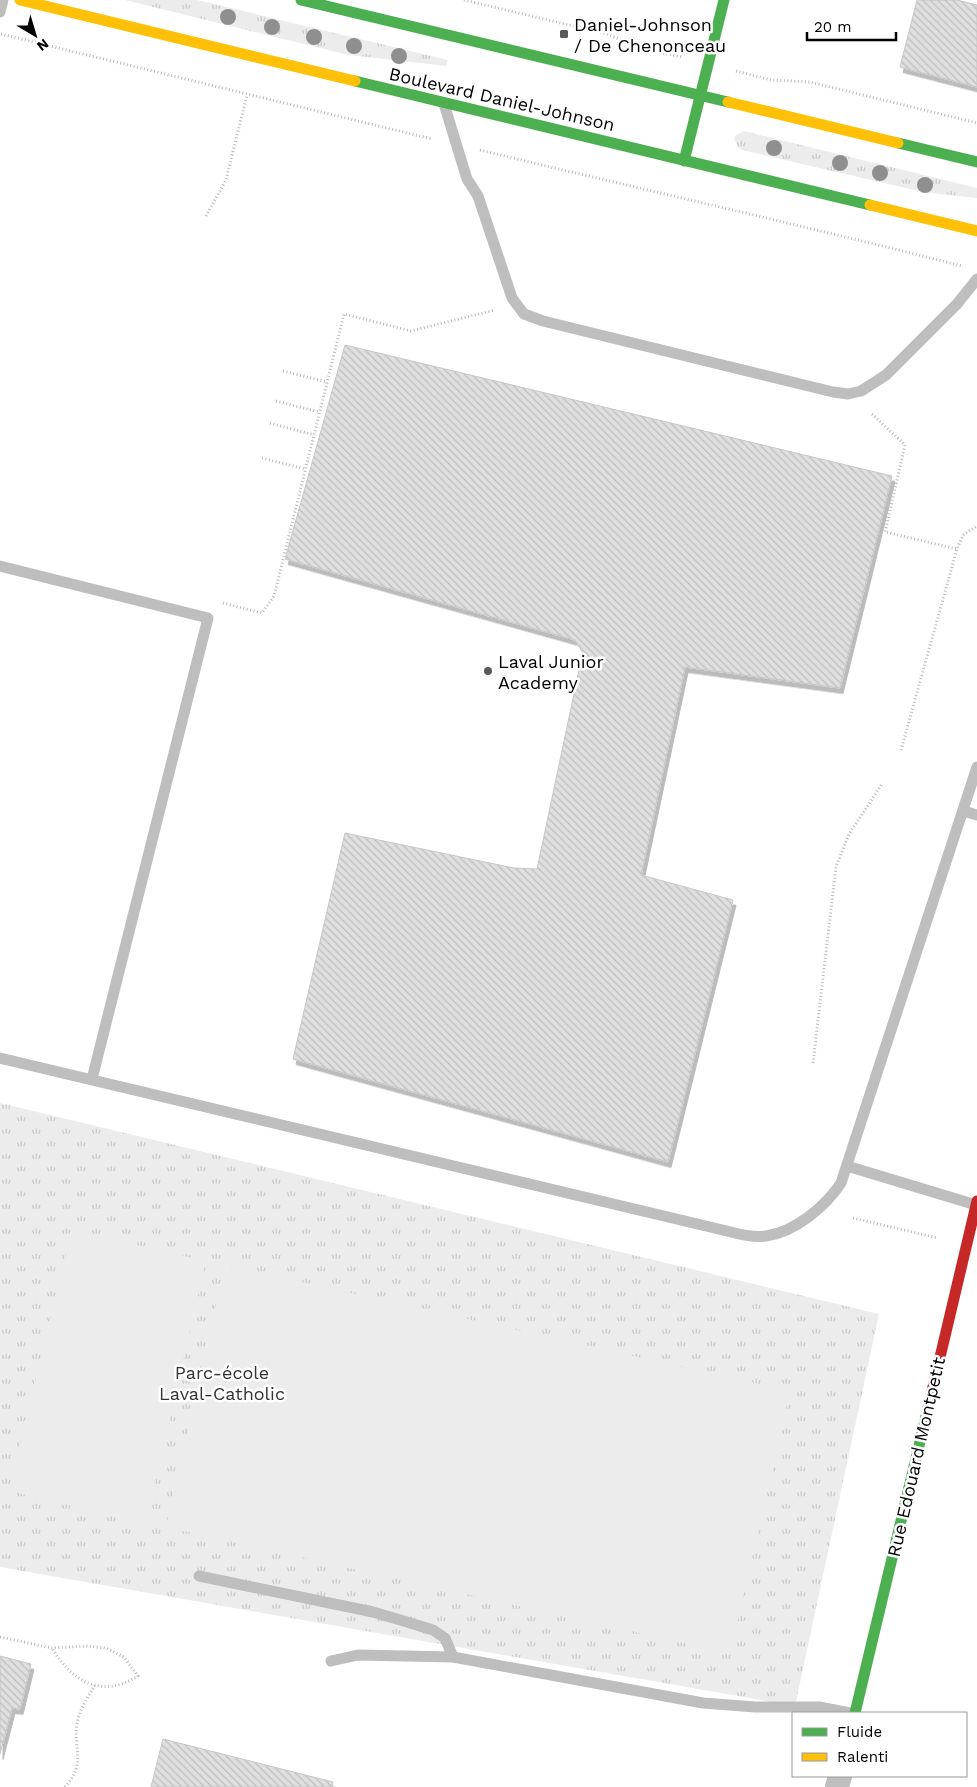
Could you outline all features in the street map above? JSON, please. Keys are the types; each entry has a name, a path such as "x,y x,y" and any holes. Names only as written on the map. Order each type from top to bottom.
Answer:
{"street":[{"name":"Boulevard Daniel-Johnson","path":"20,0 977,231"},
{"path":"301,0 977,162"},
{"path":"684,161 724,0"},
{"name":"Rue Edouard Montpetit","path":"855,1712 976,1203"}],"lane":[{"path":"0,12 3,0"},
{"path":"444,103 467,179 478,196 512,298 524,314 543,322 833,392 854,394 868,388 886,375 956,304 977,279"},
{"path":"0,566 208,618 92,1080"},
{"path":"0,1058 752,1237 766,1236 797,1224 832,1196 841,1183 977,767"},
{"path":"963,811 977,815"},
{"path":"847,1166 976,1203"},
{"path":"199,1576 373,1612 433,1630 445,1638 452,1657"},
{"path":"330,1661 358,1655 452,1657 508,1665 623,1690 703,1703 755,1707 819,1707 845,1712"}],"path":[{"path":"464,0 607,34 643,49 675,55"},
{"path":"0,34 437,140"},
{"path":"746,74 771,80 810,82 977,123"},
{"path":"206,216 226,180 247,95"},
{"path":"472,148 709,203 763,218 958,265"},
{"path":"220,603 262,613 274,596 344,314 411,331 494,310"},
{"path":"283,371 327,382"},
{"path":"276,402 319,412"},
{"path":"872,414 905,445 884,532 957,549"},
{"path":"270,423 314,435"},
{"path":"262,458 305,469"},
{"path":"901,750 957,549 963,535 977,526"},
{"path":"813,1063 836,867 849,834 882,784"},
{"path":"853,1218 939,1239"},
{"path":"0,1637 52,1648 86,1646 106,1648 124,1657 138,1676 121,1685 95,1685 72,1675 52,1648"},
{"path":"65,1787 76,1772 78,1760 77,1723 95,1685"}],"green space":[{"path":"125,0 197,0 448,60 446,66 349,55"},
{"path":"744,131 977,188 977,198 923,192 742,150 734,139 736,135"},
{"name":"Parc-école Laval-Catholic","path":"0,1103 879,1314 795,1706 0,1567"},
{"path":"72,1230 206,1261 146,1523 9,1491"},
{"path":"225,1265 790,1391 730,1653 166,1527"}],"building":[{"path":"917,0 957,0 977,5 977,87 900,67"},
{"name":"Laval Junior Academy","path":"345,345 892,476 840,688 685,667 641,875 733,900 668,1162 293,1059 345,833 514,868 537,869 583,651 575,640 285,559"},
{"path":"0,1656 31,1664 20,1709 12,1708 0,1754"},
{"path":"163,1739 333,1782 332,1787 151,1787"}],"traffic: fast":[{"path":"301,0 728,102"},
{"path":"684,161 724,0"},
{"path":"355,81 870,205"},
{"path":"898,143 977,162"},
{"path":"855,1712 928,1408"}],"traffic: slow":[{"path":"20,0 355,81"},
{"path":"728,102 898,143"},
{"path":"870,205 977,231"}],"traffic: jam":[{"path":"928,1408 977,1201"}],"place":[{"name":"Daniel-Johnson / De Chenonceau","path":"564,34"},
{"name":"Laval Junior Academy","path":"488,671"}]}
